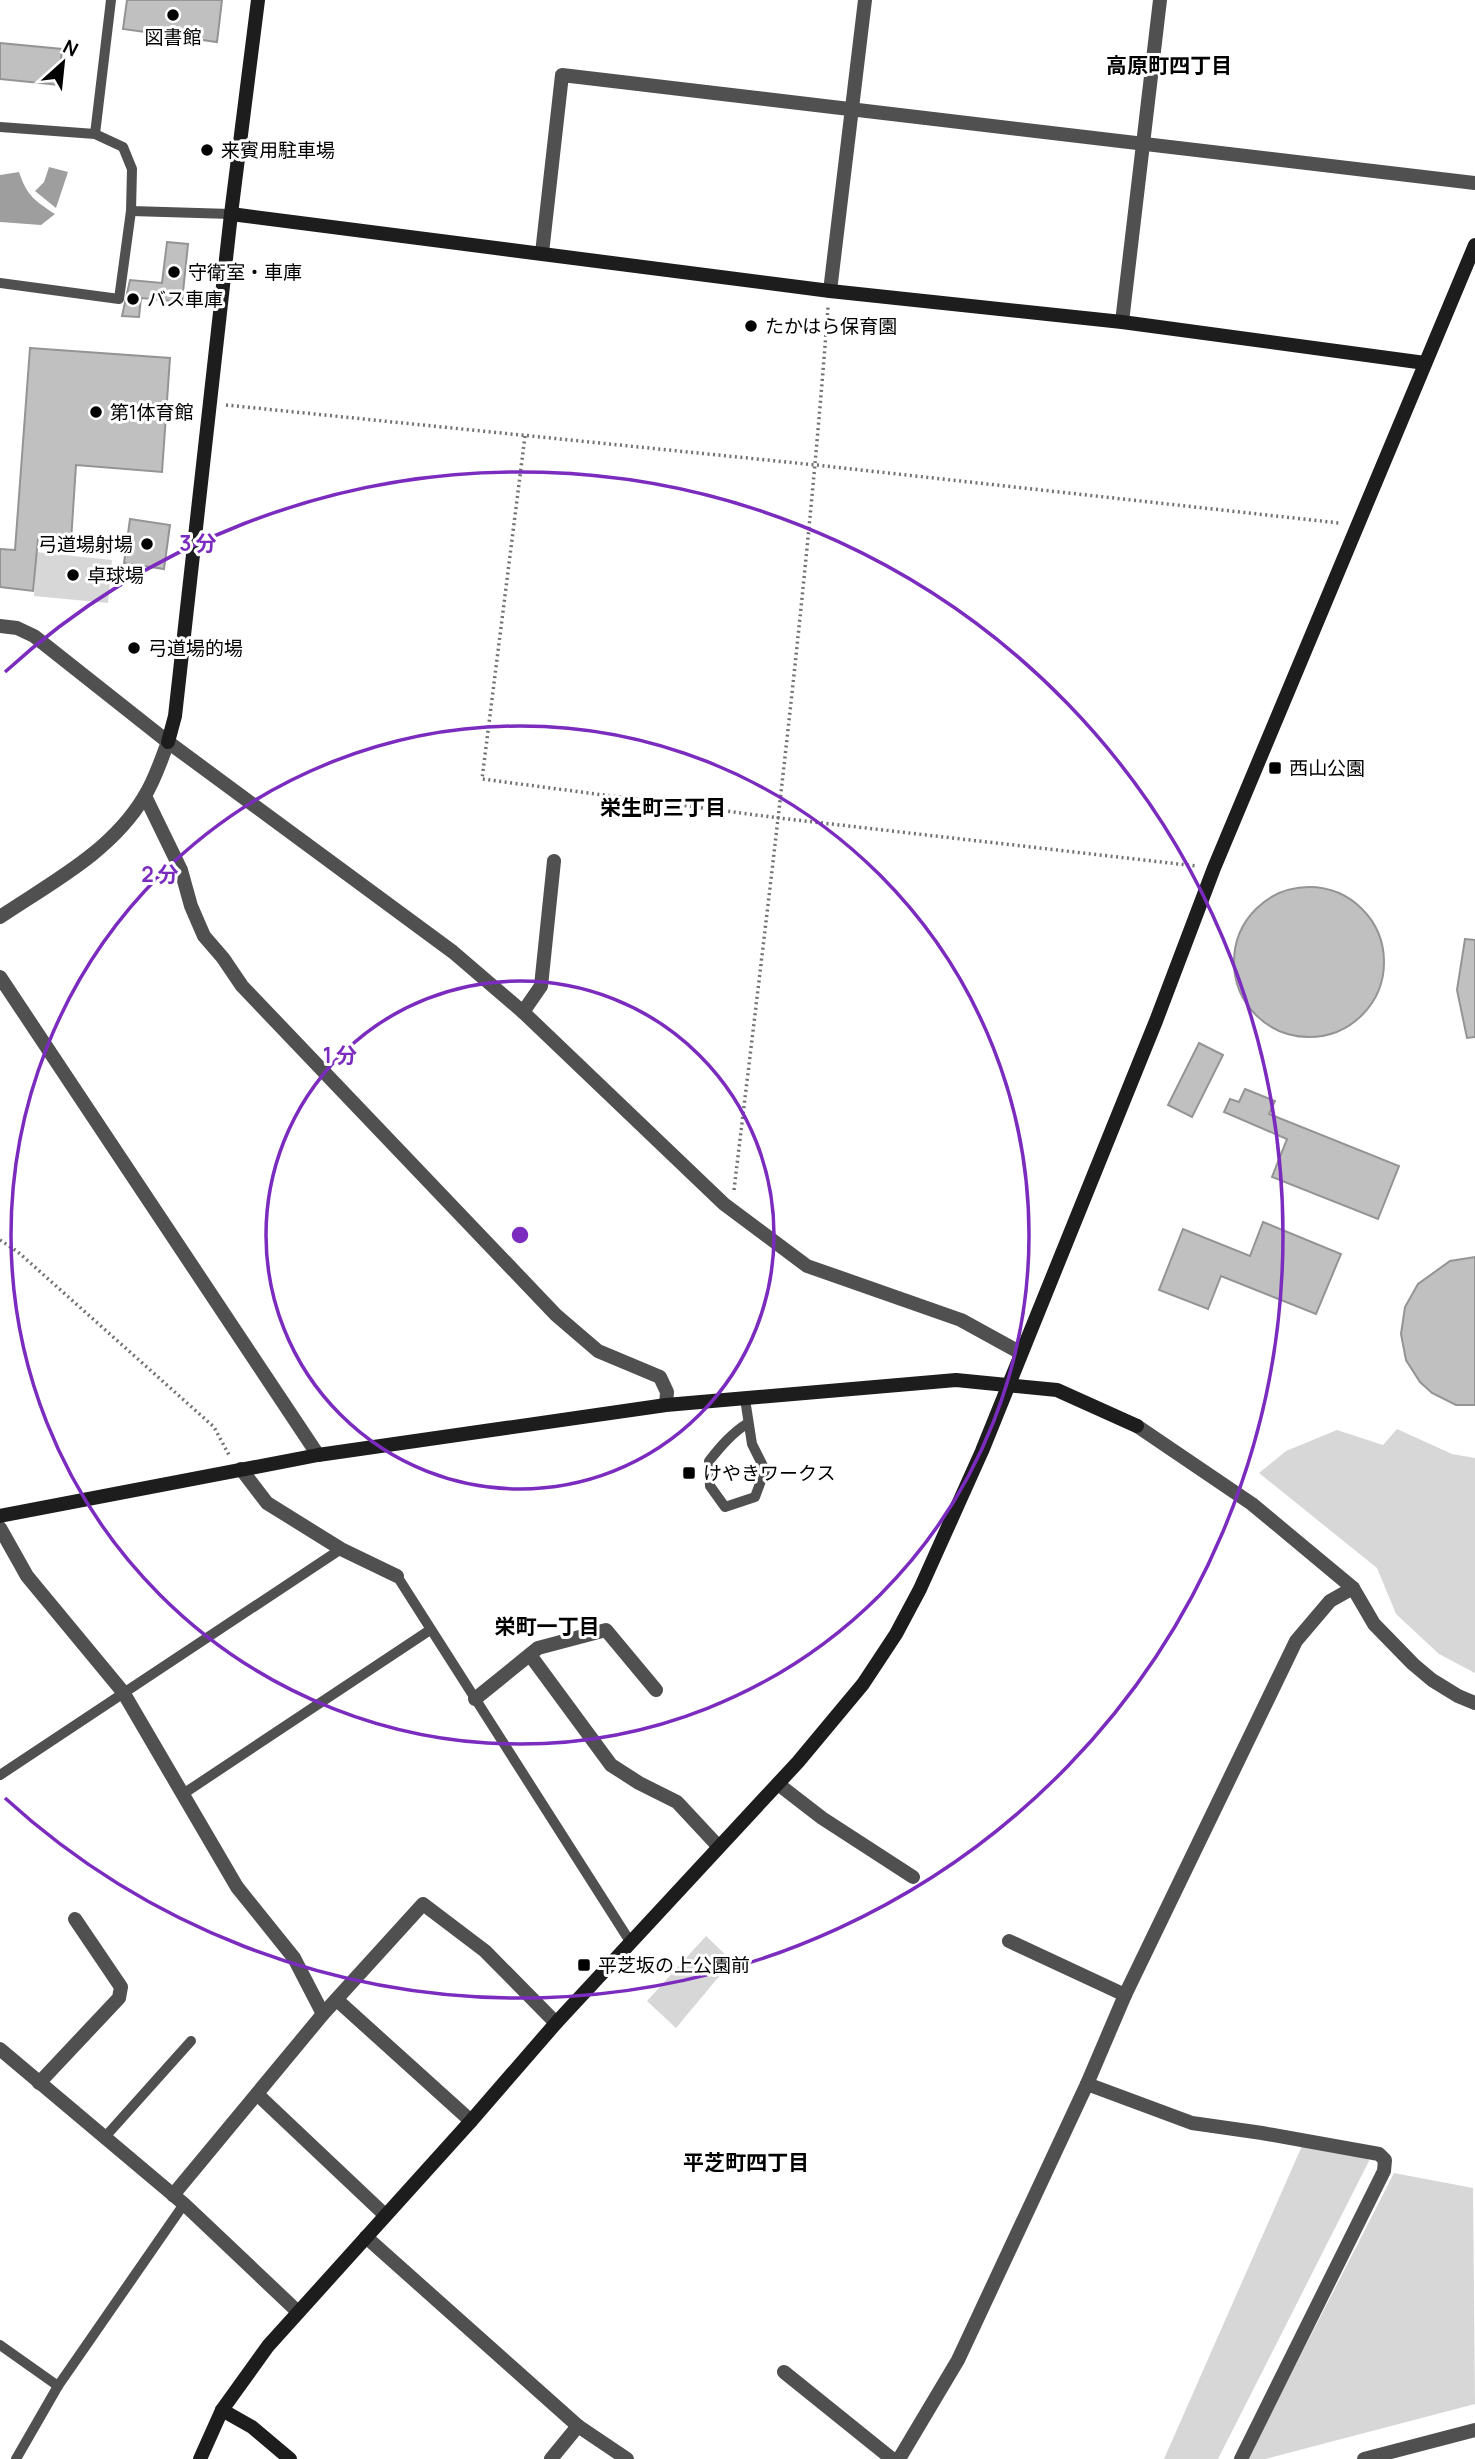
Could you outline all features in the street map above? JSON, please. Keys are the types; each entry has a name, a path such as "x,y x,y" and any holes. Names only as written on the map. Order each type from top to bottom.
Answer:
{"street":[{"path":"0,916 83,862 112,838 145,796 168,742 175,716 231,214 258,0"},
{"path":"830,291 864,0"},
{"path":"1122,322 1160,0"},
{"path":"541,253 562,75 1475,183"},
{"path":"231,214 830,291 1122,322 1425,363"},
{"path":"200,2459 222,2410 249,2371 298,2312 471,2122 556,2023 778,1784 863,1684 896,1634 920,1589 982,1451 1151,1033 1214,868 1475,245"},
{"path":"0,626 17,628 34,636 168,742 453,951 523,1012 724,1204 807,1266 961,1320 1021,1353"},
{"path":"145,796 181,870 191,906 204,936 242,986 556,1315 598,1351 660,1377 667,1392 666,1405"},
{"path":"523,1012 541,986 554,861"},
{"path":"0,977 318,1455"},
{"path":"0,1516 236,1464 318,1455 666,1405 956,1380 1057,1390 1137,1426 1252,1504 1353,1588 1374,1624 1413,1664 1441,1685 1475,1703"},
{"path":"236,1464 267,1503 341,1549 397,1576"},
{"path":"0,1528 27,1577 123,1692 237,1887 294,1958 323,2014"},
{"path":"899,2459 958,2360 1087,2084 1125,1995 1296,1641 1330,1601 1353,1588"},
{"path":"475,1699 538,1648 606,1630 656,1690"},
{"path":"530,1655 611,1765 677,1802 719,1846"},
{"path":"778,1784 822,1818 913,1877"},
{"path":"178,2200 257,2094 323,2014 423,1904 485,1951 556,2023"},
{"path":"39,2083 119,1998 121,1987 75,1919"},
{"path":"1009,1941 1125,1995"},
{"path":"337,2000 471,2122"},
{"path":"0,2049 178,2200 298,2312"},
{"path":"1087,2084 1192,2123 1379,2154 1385,2161 1384,2171 1241,2459"},
{"path":"257,2094 385,2215"},
{"path":"366,2237 578,2426 627,2459"},
{"path":"783,2372 892,2459"},
{"path":"222,2410 252,2427 290,2459"},
{"path":"551,2459 578,2426"},
{"path":"1364,2459 1475,2430"}],"lane":[{"path":"96,134 111,0"},
{"path":"0,127 96,134 123,147 132,169 131,211 119,299 0,283"},
{"path":"131,211 231,214"},
{"path":"745,1399 752,1444 765,1470 755,1497 725,1507 710,1486 709,1461 722,1444 748,1423"},
{"path":"0,1776 341,1549"},
{"path":"397,1576 631,1943"},
{"path":"183,1794 430,1630"},
{"path":"105,2137 191,2041"},
{"path":"16,2459 58,2386 178,2200"},
{"path":"0,2345 58,2386"}],"path":[{"path":"724,1204 733,1191 779,818 816,465 830,291"},
{"path":"210,403 816,465 1359,525"},
{"path":"525,436 482,779 779,818 1214,868"},
{"path":"0,1240 18,1252 214,1427 236,1464"}],"shaded area":[{"path":"49,167 68,172 56,208 35,191 44,182"},
{"path":"19,172 32,197 55,214 41,225 0,222 0,175"},
{"name":"卓球場","path":"36,552 112,560 108,603 34,596"},
{"path":"1397,1429 1452,1454 1475,1458 1475,1673 1439,1654 1396,1614 1377,1568 1259,1473 1286,1451 1337,1430 1383,1445"},
{"path":"706,1936 732,1961 676,2028 647,2001"},
{"path":"1305,2139 1366,2150 1369,2161 1218,2459 1164,2459"},
{"path":"1394,2173 1473,2188 1475,2404 1265,2459 1249,2459 1248,2458"}],"building":[{"name":"図書館","path":"127,0 222,0 217,42 123,29"},
{"path":"0,43 62,49 59,85 0,79"},
{"path":"167,242 188,244 182,302 141,298 139,317 122,316 130,280 162,283"},
{"name":"第1体育館","path":"30,348 170,358 162,472 76,465 71,541 38,539 33,591 0,587 0,549 15,550"},
{"name":"弓道場射場","path":"130,519 170,525 164,569 124,563"},
{"path":"1309,887 1338,893 1362,909 1378,933 1384,962 1378,991 1362,1015 1338,1031 1309,1037 1280,1031 1256,1015 1240,991 1234,962 1240,933 1256,909 1280,893"},
{"path":"1465,939 1475,940 1475,1037 1467,1038 1457,990"},
{"path":"1199,1043 1223,1055 1192,1117 1168,1105"},
{"path":"1245,1089 1275,1101 1269,1114 1399,1166 1378,1219 1272,1177 1287,1139 1224,1112 1230,1099 1239,1102"},
{"path":"1263,1222 1341,1254 1316,1314 1221,1276 1208,1309 1159,1290 1183,1229 1250,1256"},
{"path":"1475,1257 1475,1405 1456,1405 1432,1393 1420,1382 1406,1360 1401,1334 1405,1307 1418,1284 1450,1261"}],"place":[{"name":"図書館","path":"173,15"},
{"name":"来賓用駐車場","path":"207,150"},
{"name":"守衛室・車庫","path":"174,272"},
{"name":"バス車庫","path":"133,299"},
{"name":"たかはら保育園","path":"751,326"},
{"name":"第1体育館","path":"96,412"},
{"name":"弓道場射場","path":"147,544"},
{"name":"卓球場","path":"73,575"},
{"name":"弓道場的場","path":"134,648"},
{"name":"西山公園","path":"1275,768"},
{"name":"けやきワークス","path":"689,1473"},
{"name":"平芝坂の上公園前","path":"584,1965"}],"district":[{"name":"高原町四丁目","path":"1169,66"},
{"name":"栄生町三丁目","path":"663,808"},
{"name":"栄町一丁目","path":"547,1627"},
{"name":"平芝町四丁目","path":"746,2163"}]}
